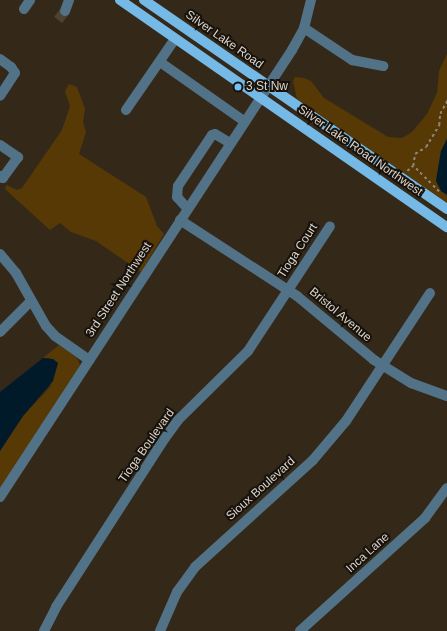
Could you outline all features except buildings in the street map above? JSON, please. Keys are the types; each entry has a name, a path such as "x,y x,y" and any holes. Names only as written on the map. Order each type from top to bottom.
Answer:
{"main road":[{"name":"Silver Lake Road Northwest","path":"120,0 447,226"},
{"name":"Silver Lake Road","path":"144,0 268,87 447,209"}],"street":[{"path":"24,9 30,0"},
{"path":"65,11 69,0"},
{"name":"3rd Street Northwest","path":"0,497 187,208 268,87 304,28 311,0"},
{"path":"304,28 352,60 384,66"},
{"path":"126,110 175,39"},
{"path":"0,59 11,67 14,73 0,96"},
{"path":"160,62 244,121"},
{"path":"187,208 178,197 178,186 212,135 215,134 230,143"},
{"path":"0,145 18,157 3,178 0,176"},
{"name":"Bristol Avenue","path":"180,220 288,290 313,308 356,347 383,366 410,383 447,396"},
{"name":"Tioga Court","path":"288,290 330,226"},
{"path":"0,254 16,273 30,302 55,336 89,360"},
{"name":"Tioga Boulevard","path":"44,631 56,607 165,438 178,420 248,351 288,290"},
{"name":"Sioux Boulevard","path":"160,631 177,592 195,567 330,441 383,366 430,293"},
{"path":"0,332 30,302"},
{"name":"Inca Lane","path":"300,631 426,518 447,488"}],"path":[{"path":"405,172 413,166 415,154 426,147 438,125 440,114 447,101"},
{"path":"413,166 442,196"}],"shaded area":[{"path":"447,54 447,139 441,151 436,181 447,195 447,203 297,99 293,81 295,77 304,78 311,81 324,98 388,137 402,138 412,132 427,114 437,93 439,71"},
{"path":"69,84 77,87 85,109 83,122 86,132 79,154 146,197 157,226 164,234 141,272 96,241 71,232 60,223 50,230 5,189 6,185 17,190 22,188 62,130 70,106 65,91"},
{"path":"59,345 77,358 80,365 0,489 0,451 23,416 50,387 58,363 49,358 43,358"}],"water":[{"path":"447,139 447,195 441,191 436,181 441,151"},
{"path":"43,358 53,359 58,363 53,381 23,416 0,451 0,392"}],"tunnel":[{"path":"58,20 65,11"}],"place":[{"name":"3 St Nw","path":"238,87"}]}
